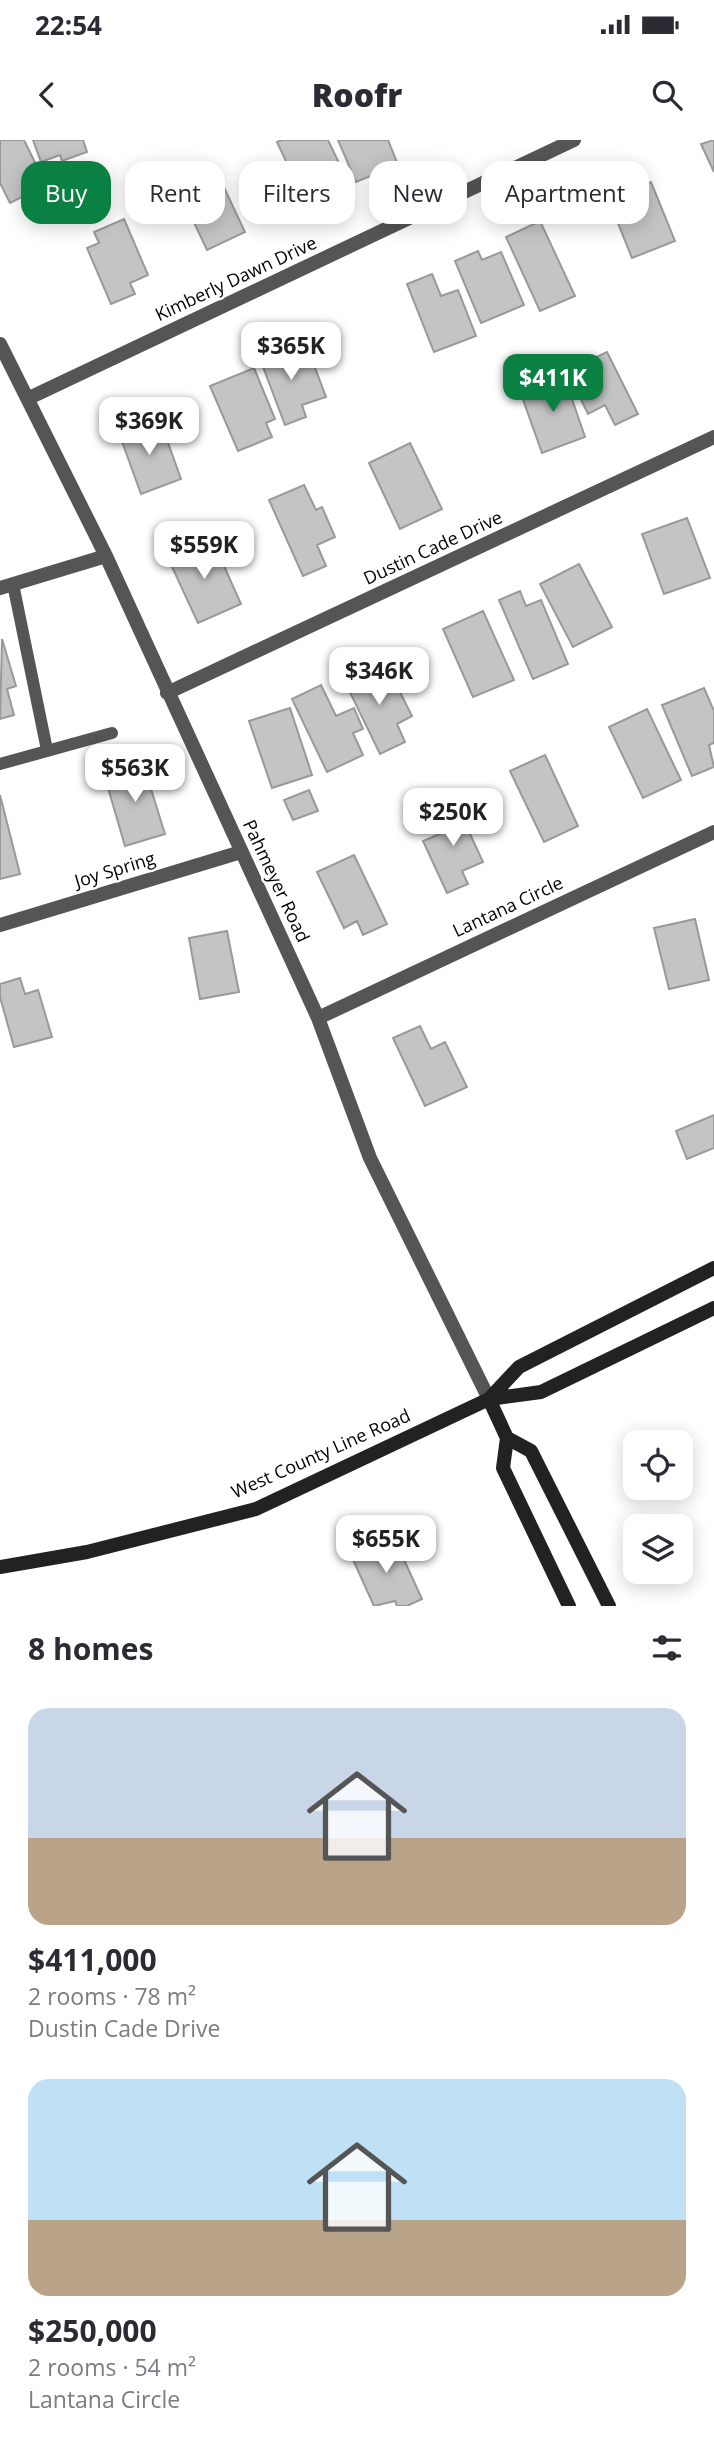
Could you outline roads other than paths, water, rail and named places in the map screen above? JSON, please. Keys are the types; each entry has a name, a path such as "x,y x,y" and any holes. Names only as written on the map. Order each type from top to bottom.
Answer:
{"main road":[{"name":"West County Line Road","path":"489,1399 519,1367 714,1268"},
{"name":"West County Line Road","path":"0,1567 87,1552 256,1509 489,1399 541,1392 714,1308"},
{"name":"Pahmeyer Road","path":"489,1399 507,1438 503,1468 569,1606"},
{"name":"Pahmeyer Road","path":"507,1438 531,1451 609,1606"}],"street":[{"name":"Kimberly Dawn Drive","path":"29,398 574,140"},
{"name":"Pahmeyer Road","path":"0,344 106,556 318,1018 370,1158 489,1399"},
{"name":"Dustin Cade Drive","path":"167,693 714,437"},
{"path":"6,586 106,556"},
{"name":"Lantana Circle","path":"318,1018 714,832"},
{"name":"Joy Spring","path":"0,925 241,852"}],"lane":[{"path":"6,586 47,750"},
{"path":"0,764 112,733"}]}
